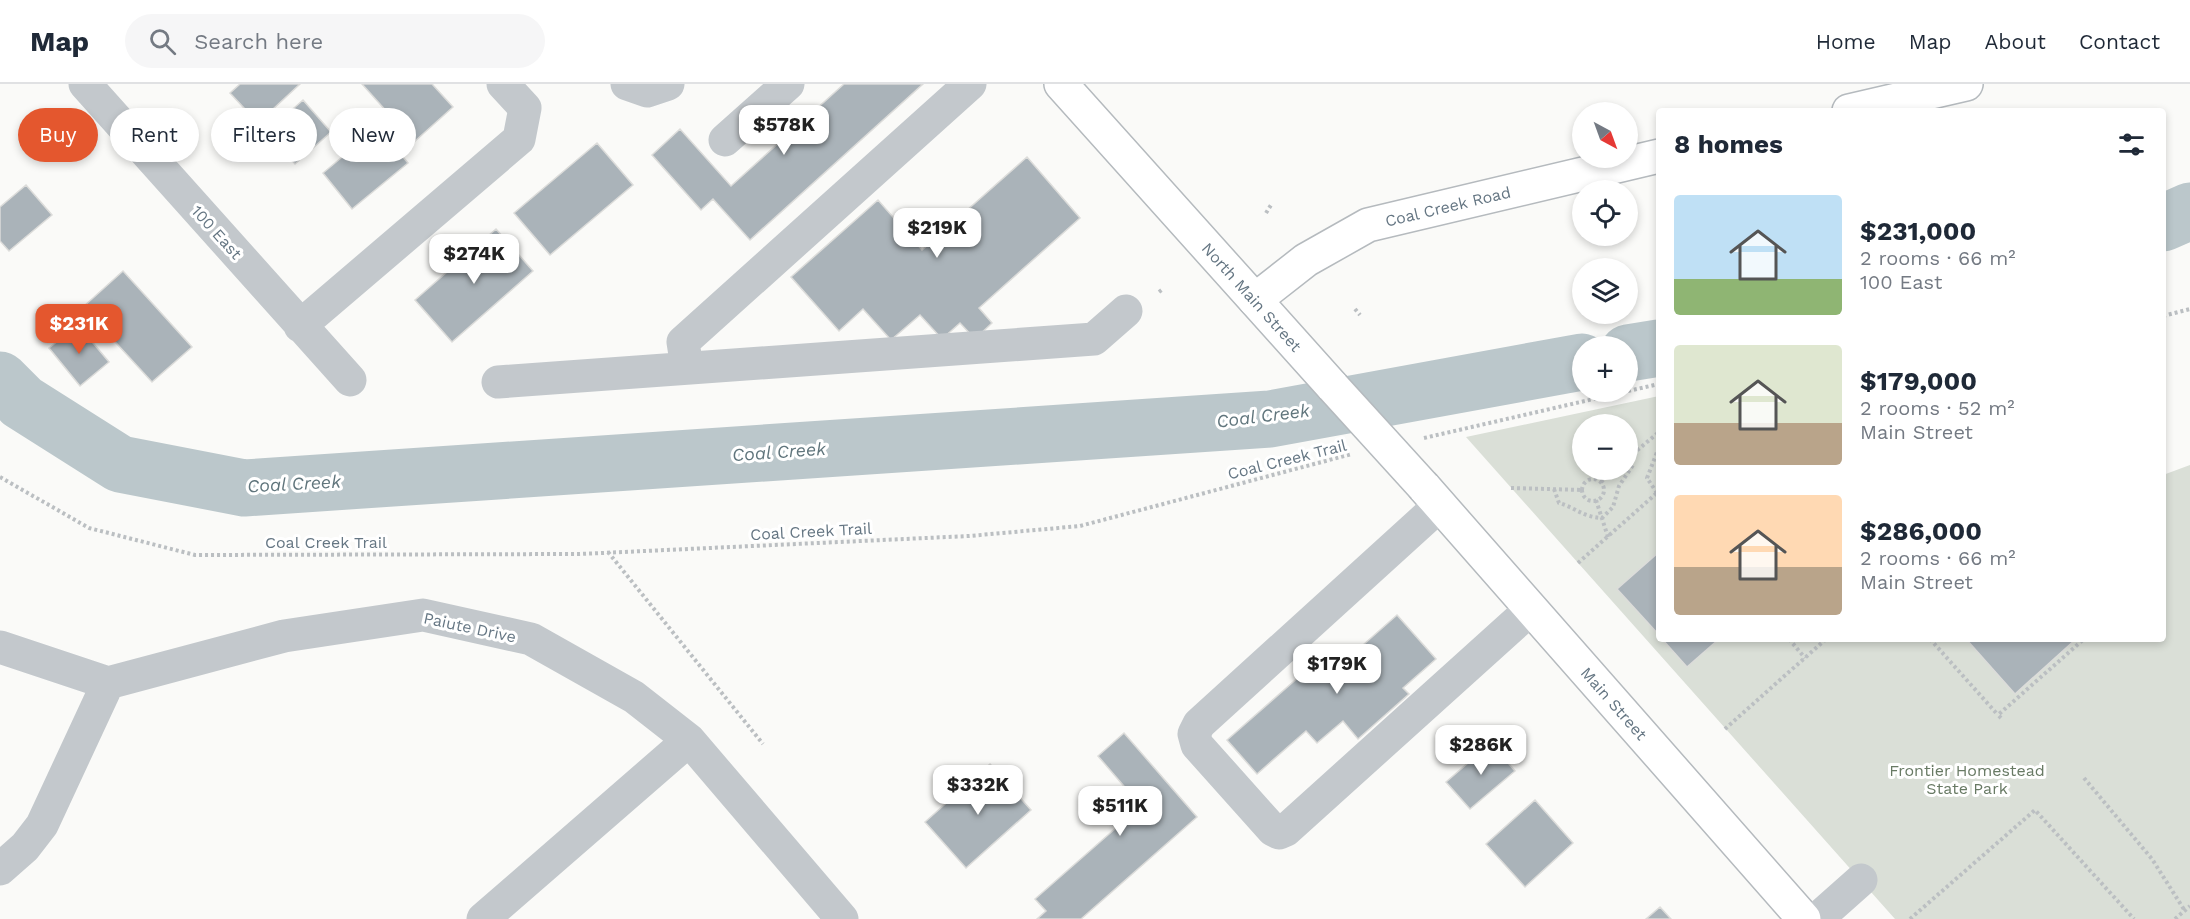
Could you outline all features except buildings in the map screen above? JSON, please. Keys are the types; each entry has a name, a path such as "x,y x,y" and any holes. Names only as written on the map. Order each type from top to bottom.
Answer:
{"main road":[{"path":"1859,108 1927,88 1966,84"},
{"name":"North Main Street","path":"1072,96 1432,496"},
{"name":"Coal Creek Road","path":"1255,300 1306,260 1368,225 1656,157"},
{"name":"Main Street","path":"1432,496 1804,919"}],"street":[{"name":"100 East","path":"85,84 350,380"},
{"path":"300,326 519,139 525,108 503,84"},
{"path":"627,84 647,92 668,84"},
{"path":"725,140 788,84"},
{"path":"687,368 683,342 970,84"},
{"path":"498,382 1094,339 1126,311"},
{"path":"1432,496 1199,724 1194,734 1197,745 1273,830 1279,833 1286,830 1532,609"},
{"name":"Paiute Drive","path":"108,683 284,636 423,615 531,639 634,697 689,740 842,919"},
{"path":"0,647 108,683 42,825 25,847 0,869"},
{"path":"483,919 689,740"},
{"path":"1817,919 1861,880"}],"path":[{"path":"1266,213 1271,205 1274,213"},
{"path":"1355,309 1360,315"},
{"path":"2166,315 2190,309"},
{"path":"1638,388 1656,385"},
{"path":"1417,439 1578,402"},
{"path":"1638,450 1656,435"},
{"name":"Coal Creek Trail","path":"0,477 89,528 195,555 608,552 969,536 1080,526 1360,453"},
{"path":"1656,455 1647,478 1656,489"},
{"path":"1582,490 1587,480 1594,479 1600,482 1605,491 1596,500"},
{"path":"1554,489 1558,503 1573,507 1585,517 1602,518 1613,507 1618,486 1622,480"},
{"path":"1511,488 1582,490"},
{"path":"1582,490 1587,498 1596,500"},
{"path":"1578,564 1656,494"},
{"path":"1596,500 1608,537"},
{"path":"608,552 763,744"},
{"path":"1792,642 1805,658"},
{"path":"1725,729 1821,642"},
{"path":"1933,642 1999,716 2081,642"},
{"path":"2084,778 2152,859 2185,911"},
{"path":"1910,919 2035,810 2134,919"},
{"path":"2175,919 2190,906"}],"green space":[{"name":"Frontier Homestead State Park","path":"1656,397 1656,642 2166,642 2166,474 2190,465 2190,919 1895,919 1466,437 1572,414 1572,480 1638,480 1638,414 1574,414"}],"waterway":[{"name":"Coal Creek","path":"2166,222 2190,211"},
{"name":"Coal Creek","path":"1638,351 1656,348"},
{"name":"Coal Creek","path":"0,380 22,402 120,464 244,488 1270,419 1572,364"}]}
